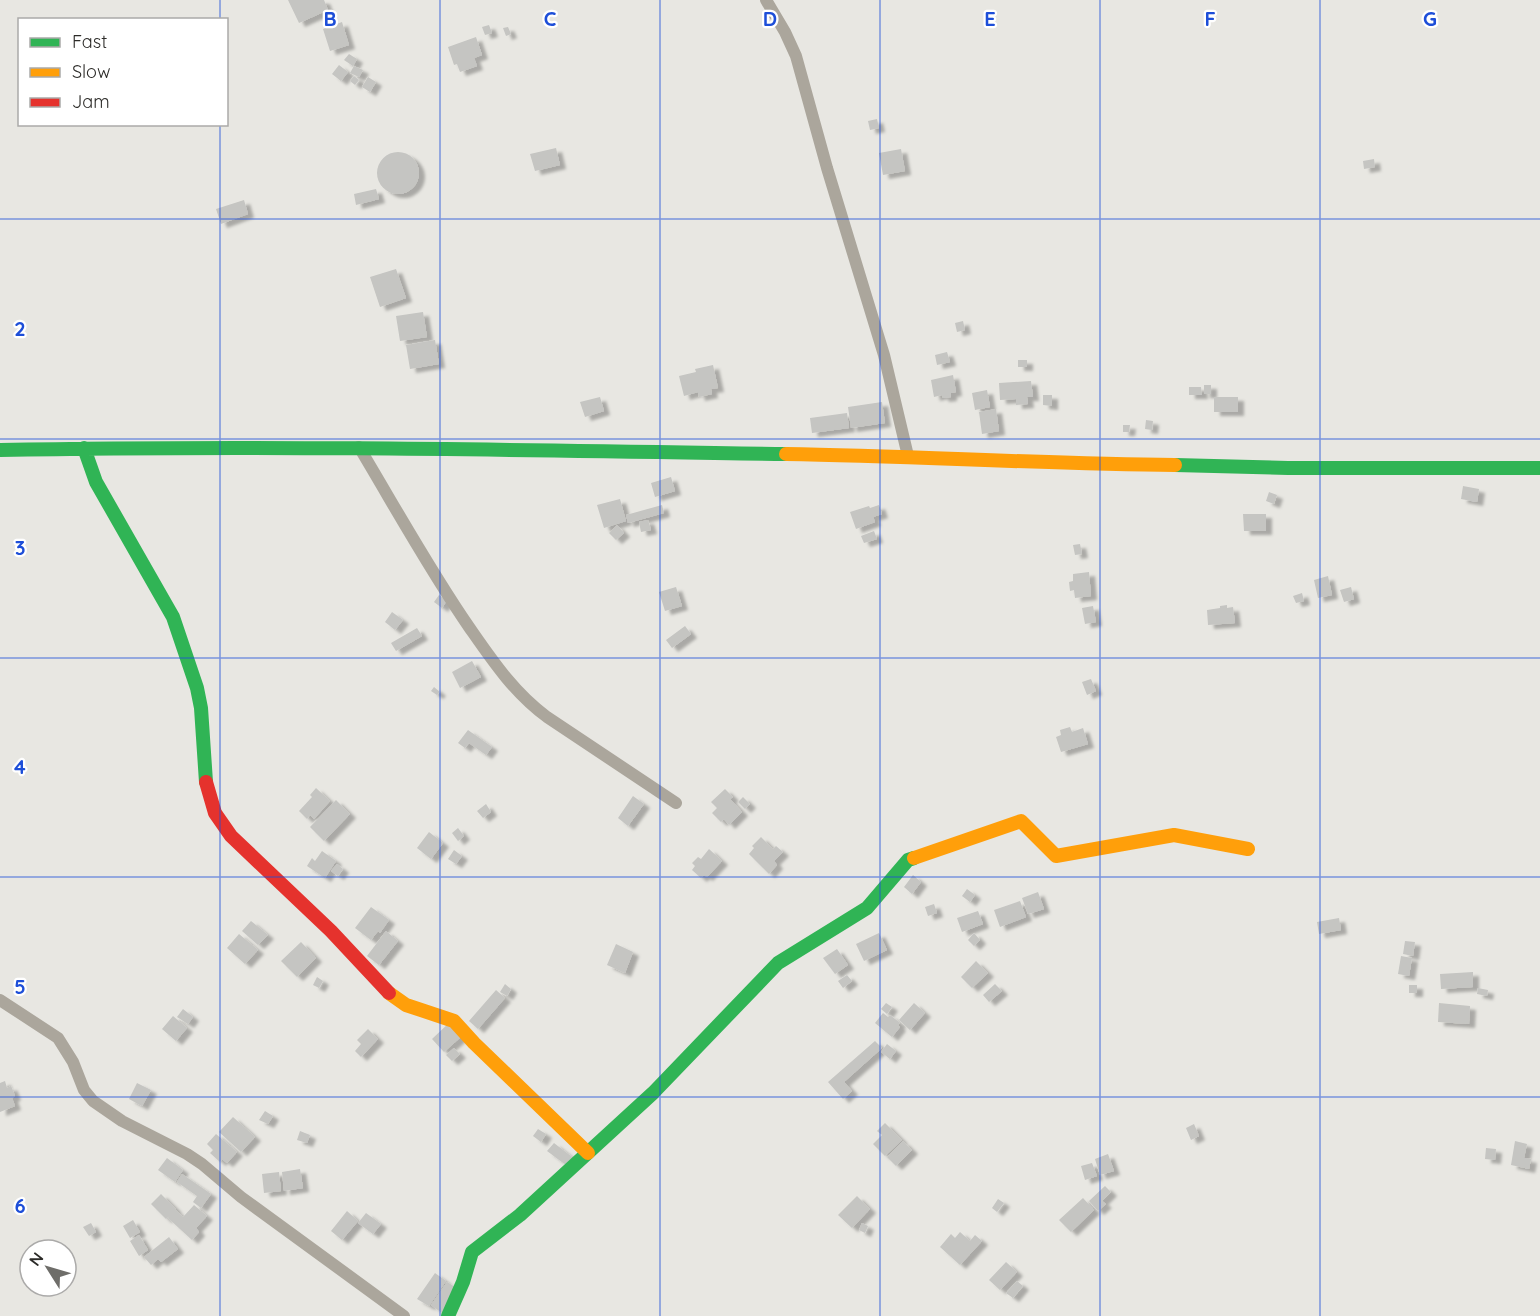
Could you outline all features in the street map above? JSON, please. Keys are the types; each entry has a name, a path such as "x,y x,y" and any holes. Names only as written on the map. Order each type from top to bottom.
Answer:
{"street":[{"path":"766,0 796,56 826,168 884,355 908,456"},
{"path":"359,447 456,608 513,687 547,717 676,803"},
{"path":"0,450 359,447 908,456 1087,464 1235,465 1288,468 1540,468"},
{"path":"84,448 96,482 173,617 191,666 201,708 206,786 215,813 222,825 331,930 388,992 406,1005 454,1021 588,1153"},
{"path":"448,1316 463,1282 472,1252 520,1215 653,1093 778,963 867,908 908,860 1021,821 1056,856 1174,835 1248,849"},
{"path":"0,1000 58,1038 73,1062 84,1090 93,1101 122,1121 202,1164 241,1197 404,1316"}],"building":[{"path":"288,0 324,0 328,10 299,23"},
{"path":"342,22 349,45 330,51 323,29"},
{"path":"489,25 492,33 485,35 482,27"},
{"path":"508,27 511,34 506,36 503,28"},
{"path":"476,37 482,55 474,58 477,66 460,72 457,64 454,65 448,47"},
{"path":"349,54 357,59 353,66 344,60"},
{"path":"339,65 348,72 341,81 332,74"},
{"path":"354,66 363,70 359,77 350,73"},
{"path":"354,76 359,80 355,85 350,81"},
{"path":"368,77 376,82 370,92 362,87"},
{"path":"877,119 879,128 870,130 868,121"},
{"path":"556,148 560,165 535,171 530,154"},
{"path":"901,149 905,171 883,175 879,153"},
{"path":"398,152 413,158 419,173 413,188 398,194 383,188 377,173 383,158"},
{"path":"1374,159 1375,167 1364,169 1363,161"},
{"path":"376,189 379,199 356,205 354,194"},
{"path":"244,200 248,214 221,224 216,209"},
{"path":"396,269 406,298 380,307 370,277"},
{"path":"423,312 427,337 400,341 396,316"},
{"path":"963,321 965,330 957,332 955,323"},
{"path":"435,340 439,364 410,369 406,345"},
{"path":"947,352 950,362 937,365 935,355"},
{"path":"1018,360 1027,360 1027,367 1018,367"},
{"path":"713,365 718,388 711,389 712,394 699,397 698,392 684,396 679,376"},
{"path":"953,375 956,392 951,393 951,397 943,398 942,395 934,397 931,380"},
{"path":"1031,381 1033,397 1027,397 1028,404 1016,405 1016,399 1000,400 999,383"},
{"path":"1204,385 1211,385 1211,394 1204,394"},
{"path":"1189,387 1201,387 1202,395 1189,395"},
{"path":"987,390 990,407 975,410 972,393"},
{"path":"1043,395 1052,395 1052,406 1043,405"},
{"path":"600,397 604,411 585,417 580,402"},
{"path":"1214,397 1238,397 1238,412 1214,412"},
{"path":"882,402 885,423 851,428 848,407"},
{"path":"996,409 999,431 982,434 979,412"},
{"path":"847,413 849,428 812,433 810,418"},
{"path":"1146,420 1153,421 1152,430 1145,429"},
{"path":"1123,425 1130,425 1129,432 1123,432"},
{"path":"671,477 675,491 655,497 651,483"},
{"path":"1463,486 1479,489 1477,502 1461,499"},
{"path":"1269,492 1277,495 1274,504 1266,501"},
{"path":"620,499 626,521 604,528 597,505"},
{"path":"662,505 664,513 628,523 626,515"},
{"path":"879,505 882,514 873,517 875,522 856,529 850,512"},
{"path":"1243,514 1266,514 1266,531 1244,531"},
{"path":"648,520 651,530 641,532 639,522"},
{"path":"617,525 624,533 616,540 609,533"},
{"path":"874,531 877,539 864,543 861,536"},
{"path":"1080,544 1082,554 1075,555 1073,545"},
{"path":"1089,572 1091,596 1075,598 1074,590 1070,591 1069,582 1073,581 1073,574"},
{"path":"1328,576 1332,595 1318,598 1314,580"},
{"path":"676,587 682,606 665,611 659,592"},
{"path":"1351,587 1354,599 1344,602 1340,590"},
{"path":"1302,593 1304,601 1296,603 1293,596"},
{"path":"439,595 447,600 442,608 434,602"},
{"path":"1227,605 1227,608 1233,607 1235,623 1208,625 1207,610"},
{"path":"1093,606 1096,622 1085,624 1082,608"},
{"path":"392,612 403,620 395,630 385,622"},
{"path":"685,626 691,634 672,648 666,640"},
{"path":"417,628 422,636 396,651 391,643"},
{"path":"472,661 481,677 460,688 452,672"},
{"path":"1091,679 1096,691 1087,695 1082,682"},
{"path":"434,687 440,692 437,695 431,691"},
{"path":"1070,727 1072,732 1083,728 1088,744 1061,752 1056,737 1061,735 1060,730"},
{"path":"468,730 492,747 486,755 469,743 465,748 458,743"},
{"path":"316,788 330,801 314,819 310,815 307,819 299,811 312,797 310,795"},
{"path":"725,789 733,797 730,799 742,812 729,825 724,819 721,822 712,813 717,808 711,802"},
{"path":"633,796 644,804 628,826 618,818"},
{"path":"743,797 750,804 745,809 738,802"},
{"path":"336,800 350,814 324,841 310,827"},
{"path":"486,804 491,812 483,818 477,811"},
{"path":"458,828 464,836 458,841 452,833"},
{"path":"429,832 443,843 431,859 417,848"},
{"path":"761,837 773,849 776,846 783,852 774,861 777,865 769,874 749,854 754,848 752,846"},
{"path":"709,849 722,861 707,877 704,875 701,878 692,870 695,866 692,863 698,857 701,859"},
{"path":"454,850 462,856 456,864 448,859"},
{"path":"322,851 336,861 325,878 307,866 312,858 315,861"},
{"path":"337,864 343,869 338,876 331,871"},
{"path":"913,875 921,882 912,894 904,887"},
{"path":"967,889 975,895 970,902 962,896"},
{"path":"1038,892 1044,909 1028,914 1022,898"},
{"path":"1020,901 1026,917 1000,927 994,910"},
{"path":"934,904 937,913 928,916 925,907"},
{"path":"371,907 389,920 380,933 378,931 371,940 355,928"},
{"path":"978,911 983,924 962,932 957,918"},
{"path":"1339,918 1341,930 1319,934 1317,922"},
{"path":"251,921 268,935 258,945 242,931"},
{"path":"386,931 398,941 379,965 367,956"},
{"path":"879,933 887,950 864,961 856,944"},
{"path":"974,933 980,940 974,946 968,940"},
{"path":"239,934 258,950 245,964 227,948"},
{"path":"1405,941 1415,942 1413,956 1403,954"},
{"path":"301,942 316,958 297,977 281,961"},
{"path":"616,944 633,952 625,973 607,965"},
{"path":"837,949 848,965 835,974 823,958"},
{"path":"1401,956 1412,958 1409,976 1398,974"},
{"path":"976,961 988,973 972,988 961,977"},
{"path":"1473,972 1473,987 1441,989 1440,974"},
{"path":"847,975 852,981 843,988 838,981"},
{"path":"317,977 323,981 319,988 313,985"},
{"path":"505,984 511,989 507,996 500,992"},
{"path":"995,984 1002,991 989,1002 983,995"},
{"path":"1409,985 1417,985 1417,993 1409,993"},
{"path":"1478,988 1488,990 1487,996 1477,994"},
{"path":"496,990 505,998 478,1029 469,1021"},
{"path":"886,1003 892,1007 887,1014 881,1009"},
{"path":"914,1003 925,1013 910,1030 899,1020"},
{"path":"1439,1003 1470,1006 1469,1024 1438,1022"},
{"path":"183,1009 193,1017 188,1024 177,1017"},
{"path":"883,1013 888,1017 890,1015 900,1023 898,1025 900,1027 892,1037 875,1023"},
{"path":"173,1016 187,1028 176,1041 162,1029"},
{"path":"450,1022 463,1035 444,1052 432,1039"},
{"path":"368,1029 378,1039 361,1057 355,1051 361,1044 357,1040"},
{"path":"875,1041 882,1048 844,1082 852,1091 843,1099 828,1082"},
{"path":"887,1044 896,1051 890,1059 881,1052"},
{"path":"454,1048 460,1054 452,1061 446,1055"},
{"path":"5,1081 7,1088 11,1086 15,1096 12,1098 15,1106 0,1112 0,1083"},
{"path":"137,1083 151,1090 142,1106 129,1099"},
{"path":"265,1111 273,1116 268,1124 259,1120"},
{"path":"233,1117 255,1137 241,1152 219,1132"},
{"path":"885,1123 902,1140 885,1156 873,1144 882,1135 877,1131"},
{"path":"1194,1124 1199,1136 1191,1140 1186,1128"},
{"path":"538,1129 546,1134 541,1142 533,1136"},
{"path":"300,1131 310,1135 307,1143 297,1140"},
{"path":"216,1134 237,1152 227,1163 222,1159 220,1162 210,1153 213,1150 207,1144"},
{"path":"903,1141 912,1150 896,1166 887,1157"},
{"path":"1515,1141 1527,1144 1524,1158 1531,1159 1529,1169 1511,1165"},
{"path":"554,1143 572,1157 566,1165 547,1151"},
{"path":"1486,1148 1496,1149 1495,1160 1485,1159"},
{"path":"1108,1154 1114,1171 1100,1175 1095,1159"},
{"path":"167,1158 183,1170 175,1182 158,1170"},
{"path":"1092,1163 1097,1176 1085,1180 1081,1166"},
{"path":"300,1169 303,1188 284,1191 282,1172"},
{"path":"279,1172 281,1191 264,1193 262,1174"},
{"path":"182,1174 211,1194 201,1208 193,1202 197,1196 177,1182"},
{"path":"1105,1186 1111,1192 1102,1201 1106,1204 1098,1211 1089,1201"},
{"path":"161,1194 176,1209 166,1219 151,1204"},
{"path":"857,1196 870,1209 852,1228 838,1215"},
{"path":"1083,1198 1094,1210 1071,1232 1059,1220"},
{"path":"998,1199 1004,1203 997,1212 992,1208"},
{"path":"194,1205 207,1216 196,1228 199,1232 192,1240 168,1218 176,1210 183,1217"},
{"path":"347,1211 358,1221 342,1240 331,1231"},
{"path":"366,1213 381,1224 373,1234 358,1223"},
{"path":"133,1220 140,1232 130,1238 123,1226"},
{"path":"91,1223 96,1232 89,1236 83,1227"},
{"path":"862,1223 868,1226 865,1233 859,1230"},
{"path":"960,1232 970,1241 975,1235 982,1241 960,1265 940,1247 951,1234 955,1238"},
{"path":"139,1235 148,1250 139,1256 130,1241"},
{"path":"169,1237 178,1249 161,1262 158,1259 151,1265 144,1257"},
{"path":"1006,1262 1017,1272 1000,1290 989,1280"},
{"path":"435,1273 446,1281 429,1306 417,1299"},
{"path":"1017,1281 1023,1286 1013,1298 1006,1293"},
{"path":"447,1282 458,1289 442,1313 431,1305"}],"traffic: fast":[{"path":"84,448 96,482 173,617 197,688 201,708 206,782"},
{"path":"0,450 295,448 786,454"},
{"path":"1175,465 1288,468 1540,468"},
{"path":"448,1316 463,1282 472,1252 520,1215 653,1093 778,963 867,908 908,860 914,858"}],"traffic: slow":[{"path":"786,454 1175,465"},
{"path":"914,858 1021,821 1056,856 1174,835 1248,849"},
{"path":"389,993 406,1005 454,1021 588,1153"}],"traffic: jam":[{"path":"206,782 215,813 231,836 331,931 389,993"}]}
